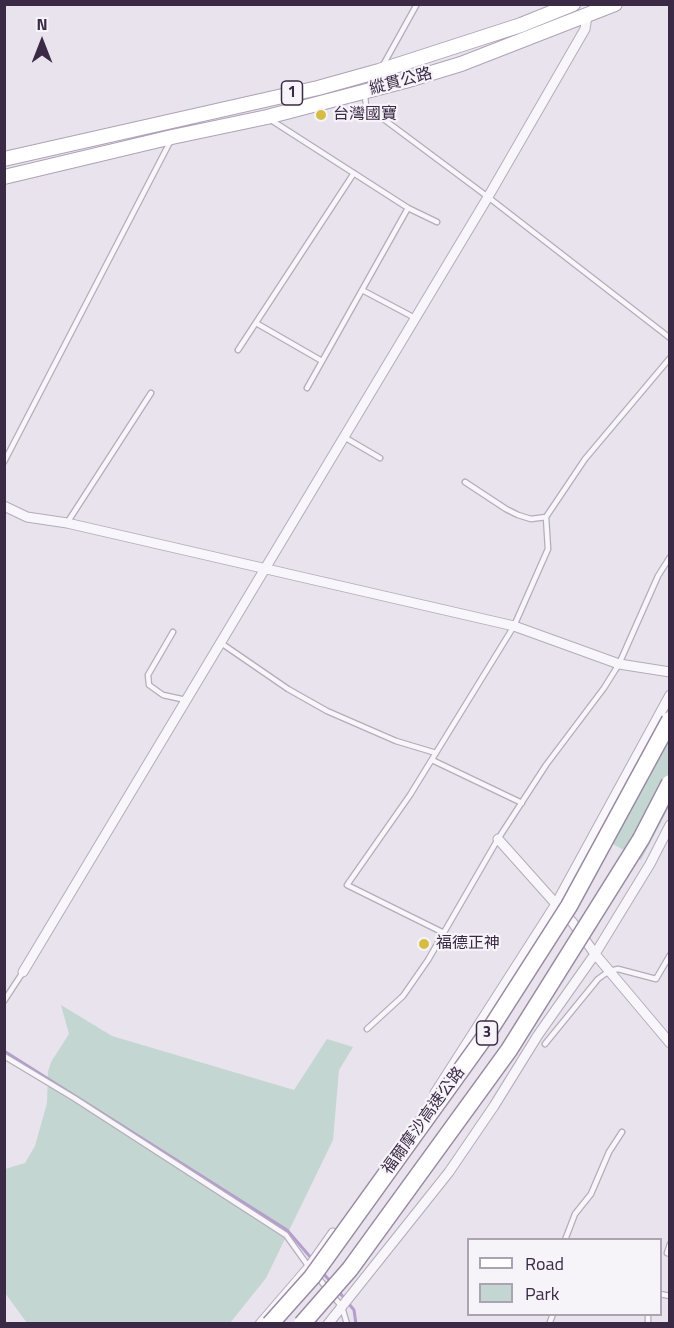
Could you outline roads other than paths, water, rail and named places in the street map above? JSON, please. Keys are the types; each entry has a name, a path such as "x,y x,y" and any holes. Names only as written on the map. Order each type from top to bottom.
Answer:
{"highway":[{"name":"福爾摩沙高速公路","path":"270,1323 312,1277 489,1031 569,906 669,720"},
{"name":"福爾摩沙高速公路","path":"302,1323 350,1269 508,1050 641,839 669,783"}],"main road":[{"name":"縱貫公路","path":"4,159 377,75 521,25 573,4"},
{"name":"縱貫公路","path":"4,177 172,136 267,117 368,88 405,81 461,64 615,4"}],"street":[{"path":"23,972 488,197 585,29 587,16"},
{"path":"4,506 27,517 66,523 514,626 619,664 669,672"},
{"path":"260,1323 309,1267 426,1107 556,904 669,695"},
{"path":"328,1323 449,1172 538,1035 595,954 650,864 669,825"},
{"path":"498,839 556,904 669,1043"}],"lane":[{"path":"377,75 417,4"},
{"path":"368,88 366,106 488,197 669,338"},
{"path":"251,102 267,117 408,208 436,222"},
{"path":"4,462 172,136"},
{"path":"238,350 354,173"},
{"path":"307,388 408,208"},
{"path":"362,290 415,318"},
{"path":"256,323 322,361"},
{"path":"444,933 347,885 432,760 514,626 548,549 546,517 585,459 669,358"},
{"path":"66,523 151,393"},
{"path":"344,437 380,458"},
{"path":"465,482 506,509 531,519 546,517"},
{"path":"367,1029 403,996 428,960 498,839 546,765 604,688 619,664 658,576 669,557"},
{"path":"173,632 148,675 149,685 163,695 186,700"},
{"path":"220,642 288,689 327,711 396,741 436,753"},
{"path":"432,760 522,803"},
{"path":"545,1044 598,979 609,971 618,969 656,979 669,955"},
{"path":"4,1001 23,972"},
{"path":"4,1056 74,1098 286,1235 342,1306 347,1323"},
{"path":"565,1238 575,1214 591,1194 609,1152 622,1132"},
{"path":"669,1244 667,1253 669,1254"}],"waterway":[{"path":"4,1051 287,1230 312,1259"},
{"path":"321,1271 331,1282"},
{"path":"339,1292 354,1310 356,1324"}],"place":[{"name":"台灣國寶","path":"321,115"},
{"name":"福德正神","path":"424,944"}]}
